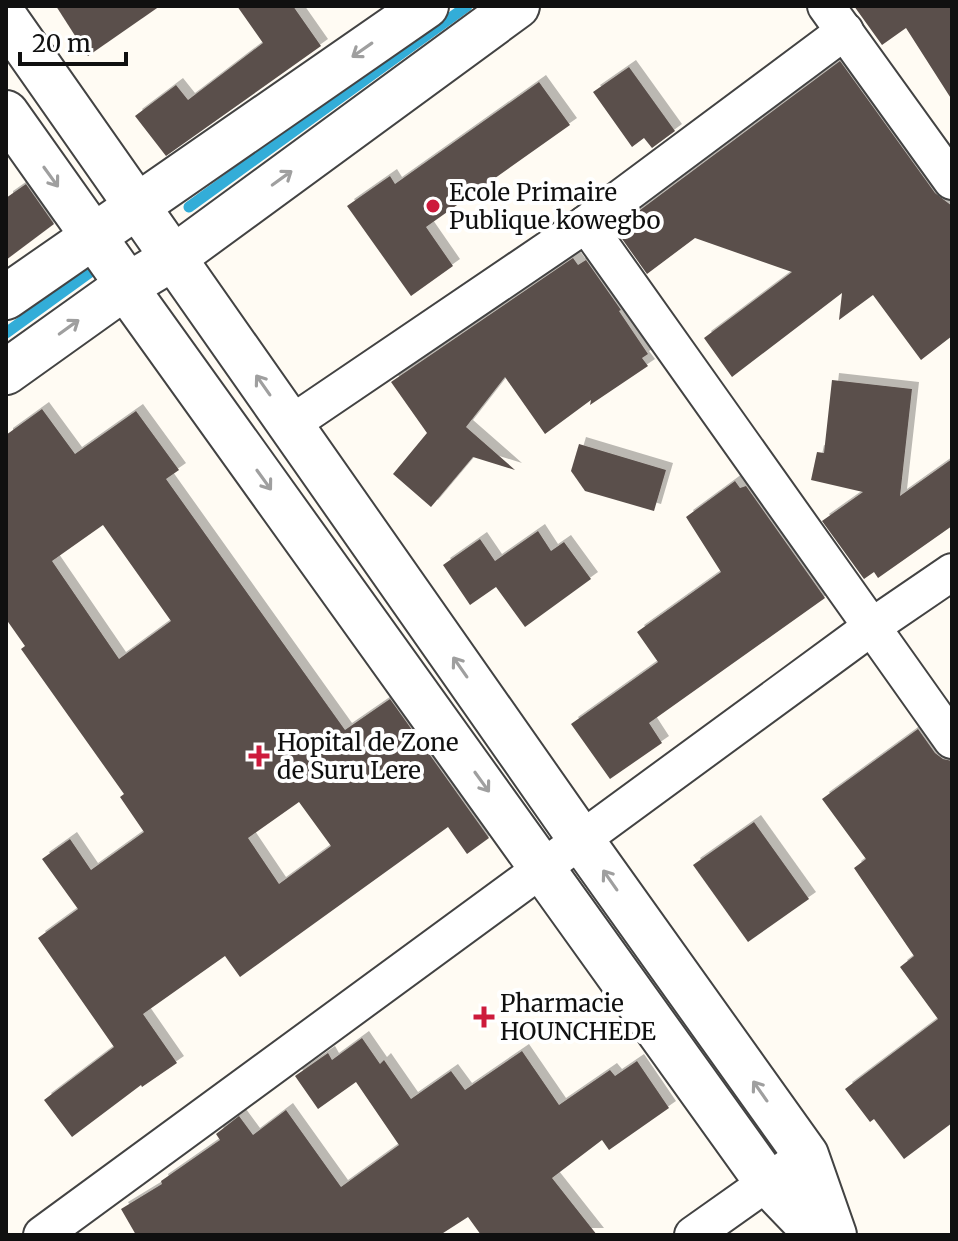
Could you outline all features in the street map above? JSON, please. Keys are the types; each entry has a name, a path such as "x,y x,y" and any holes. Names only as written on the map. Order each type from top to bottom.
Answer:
{"street":[{"path":"6,297 426,6"},
{"path":"6,372 125,287 173,258 517,6"},
{"path":"291,424 586,224 835,18 952,181"},
{"path":"6,19 806,1155 834,1235"},
{"path":"6,113 123,278 125,287 767,1182 818,1235"},
{"path":"586,224 952,740"},
{"path":"42,1235 542,866 582,841 870,628 952,572"},
{"path":"693,1235 806,1155"}],"building":[{"path":"56,6 160,6 88,56"},
{"path":"237,6 293,6 321,46 166,156 135,116 176,85 188,100 263,43"},
{"path":"854,6 952,6 952,100 906,28 882,45"},
{"path":"840,61 935,193 952,206 952,336 921,360 873,295 839,320 842,293 732,377 704,338 792,272 695,238 647,274 620,236 626,233 620,225"},
{"path":"629,67 675,131 652,148 644,138 632,147 593,92"},
{"path":"539,82 570,125 426,227 453,266 411,296 347,206 390,176 395,184"},
{"path":"26,184 54,224 6,260 6,198"},
{"path":"573,258 578,265 586,260 621,310 648,354 642,358 648,366 590,405 591,400 545,434 505,377 466,427 515,470 473,457 431,507 393,474 427,433 391,382"},
{"path":"832,380 912,389 900,496 952,459 952,526 878,578 874,572 864,579 822,521 863,492 811,480 817,452 824,453"},
{"name":"Hopital de Zone de Suru Lere","path":"42,409 75,454 136,411 179,470 166,479 345,730 390,699 489,838 467,854 448,827 240,977 225,956 143,1014 177,1063 141,1085 72,1137 44,1100 114,1047 38,938 78,909 42,859 70,839 91,870 144,832 120,797 124,794 21,649 25,646 6,619 6,435","holes":["103,525 171,621 119,659 52,561","299,802 331,846 279,884 248,838"]},
{"path":"579,444 666,470 654,511 585,491 571,471"},
{"path":"735,481 740,488 746,486 825,598 649,723 662,743 610,779 571,724 658,662 637,632 721,572 686,517"},
{"path":"538,531 551,551 564,542 591,579 525,627 496,587 470,605 443,565 480,539 495,561"},
{"path":"918,729 935,753 952,761 952,1123 904,1159 874,1119 870,1122 845,1089 938,1019 900,967 914,956 854,868 866,859 822,799"},
{"path":"754,822 809,899 748,942 693,865"},
{"path":"362,1038 380,1064 384,1060 411,1099 451,1071 465,1090 522,1051 559,1105 610,1070 615,1076 637,1061 669,1108 609,1150 602,1140 552,1178 597,1235 481,1235 468,1217 440,1235 136,1235 121,1209 162,1184 161,1181 220,1140 216,1134 239,1116 253,1135 286,1110 341,1187 399,1145 356,1082 318,1109 295,1076 328,1053 332,1060"}],"waterway":[{"path":"189,207 467,6"},
{"path":"6,333 100,265"}],"place":[{"name":"Ecole Primaire Publique kowegbo","path":"433,206"},
{"name":"Hopital de Zone de Suru Lere","path":"259,756"},
{"name":"Pharmacie HOUNCHEDE","path":"484,1017"}]}
